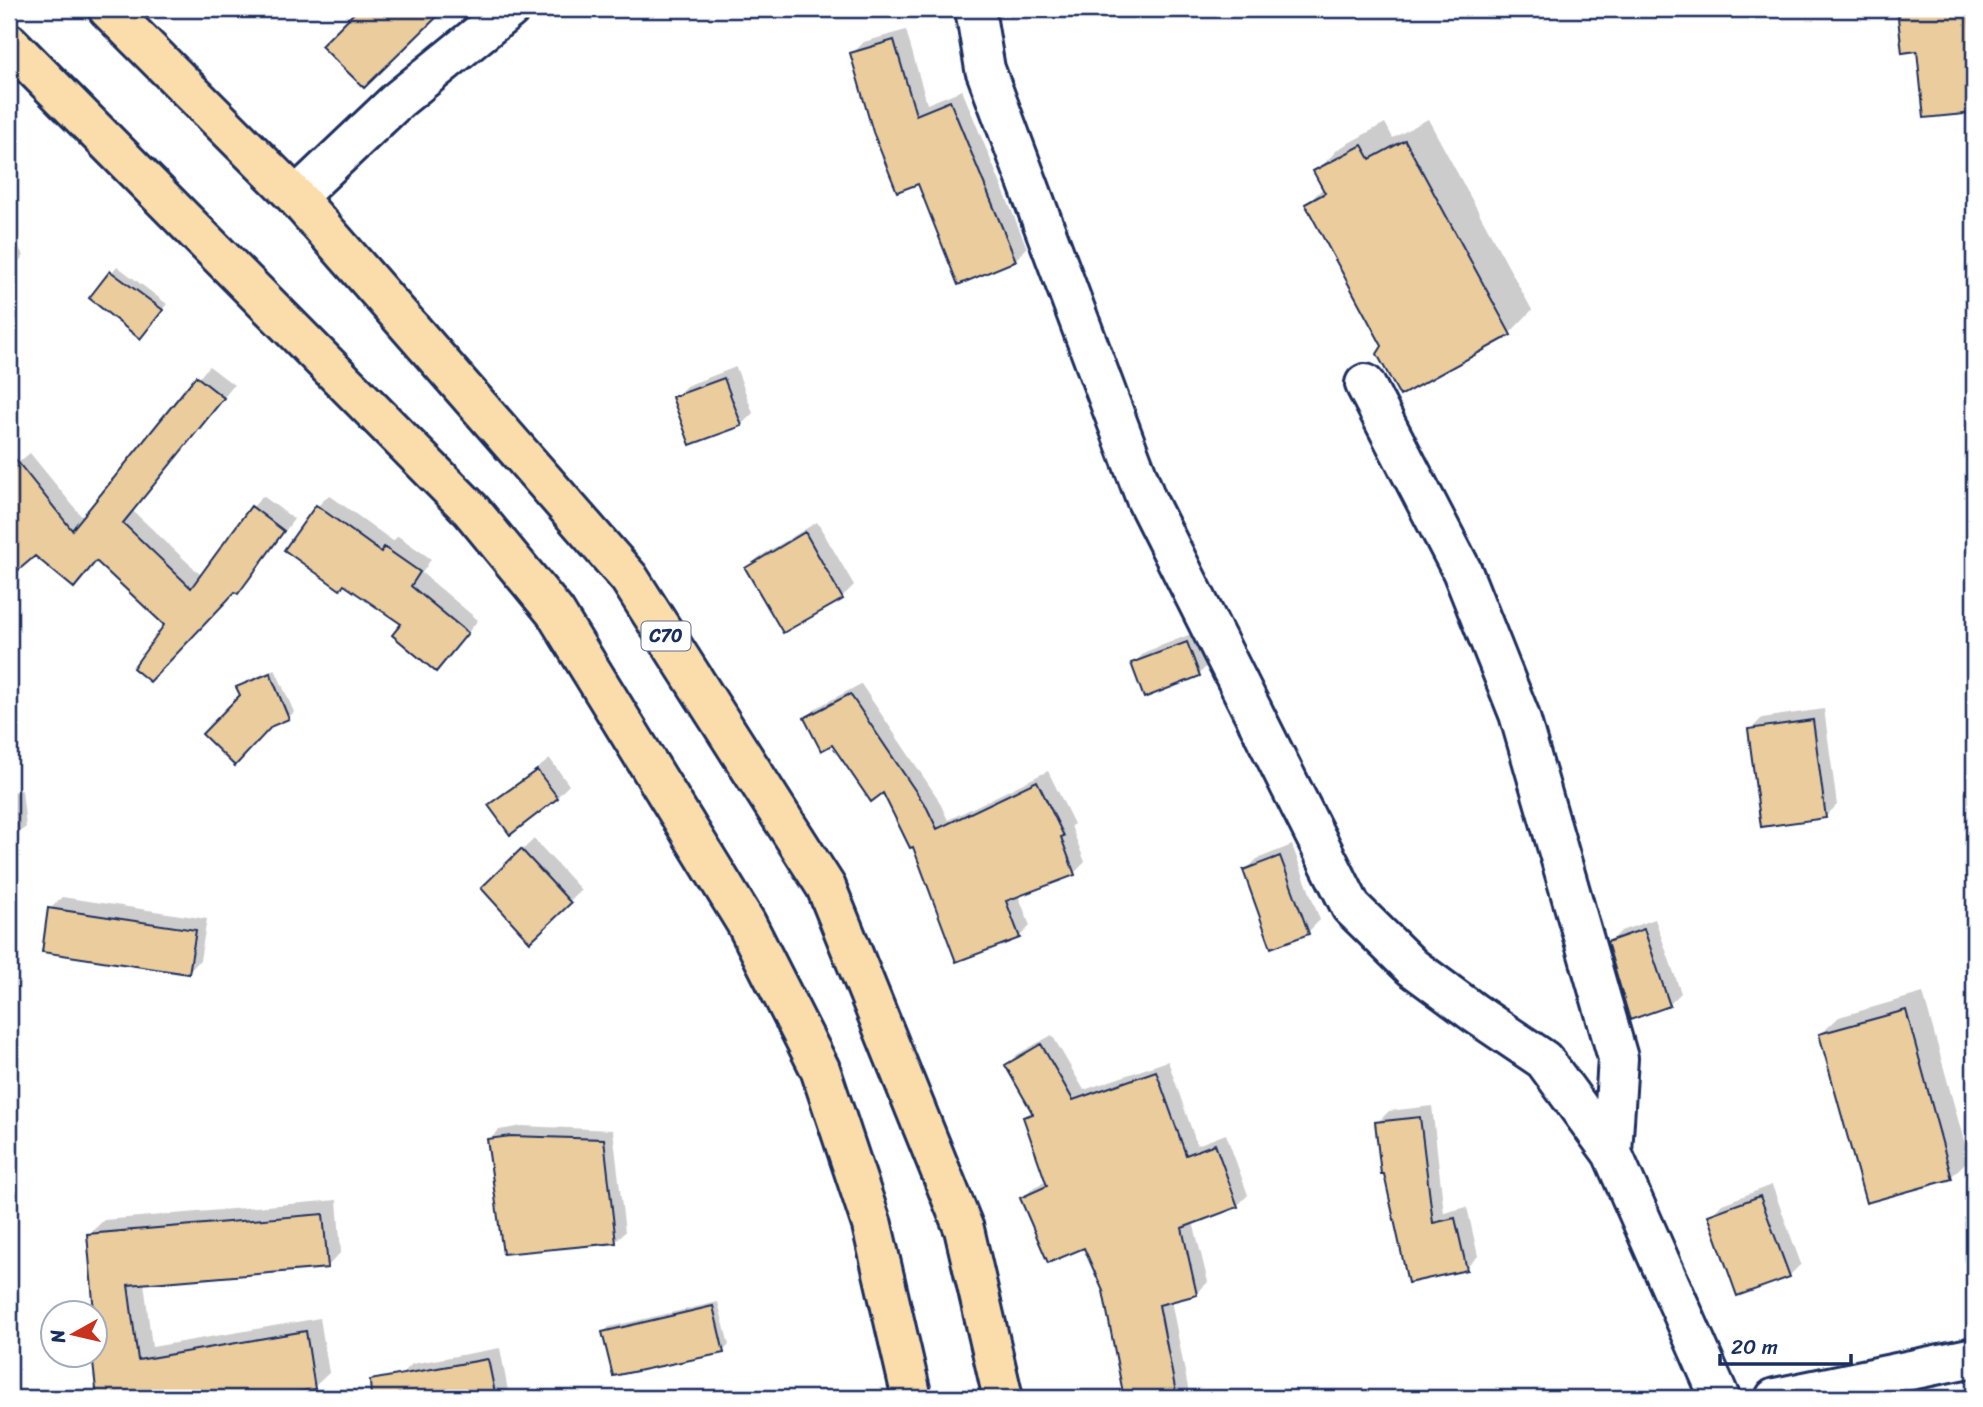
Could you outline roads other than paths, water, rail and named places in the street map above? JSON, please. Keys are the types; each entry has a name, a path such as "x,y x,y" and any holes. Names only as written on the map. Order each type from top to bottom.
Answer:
{"highway":[{"name":"C70","path":"108,9 296,197 629,578 826,887 964,1229 1003,1398"},
{"path":"9,43 471,510 555,612 746,923 820,1069 872,1225 912,1398"}],"street":[{"path":"296,197 398,100 510,9"},
{"path":"975,9 985,69 1146,499 1350,907 1412,967 1544,1060 1612,1153 1720,1398"},
{"path":"1365,384 1462,571 1519,714 1618,1058 1612,1153"},
{"path":"1775,1398 1974,1357"}]}
